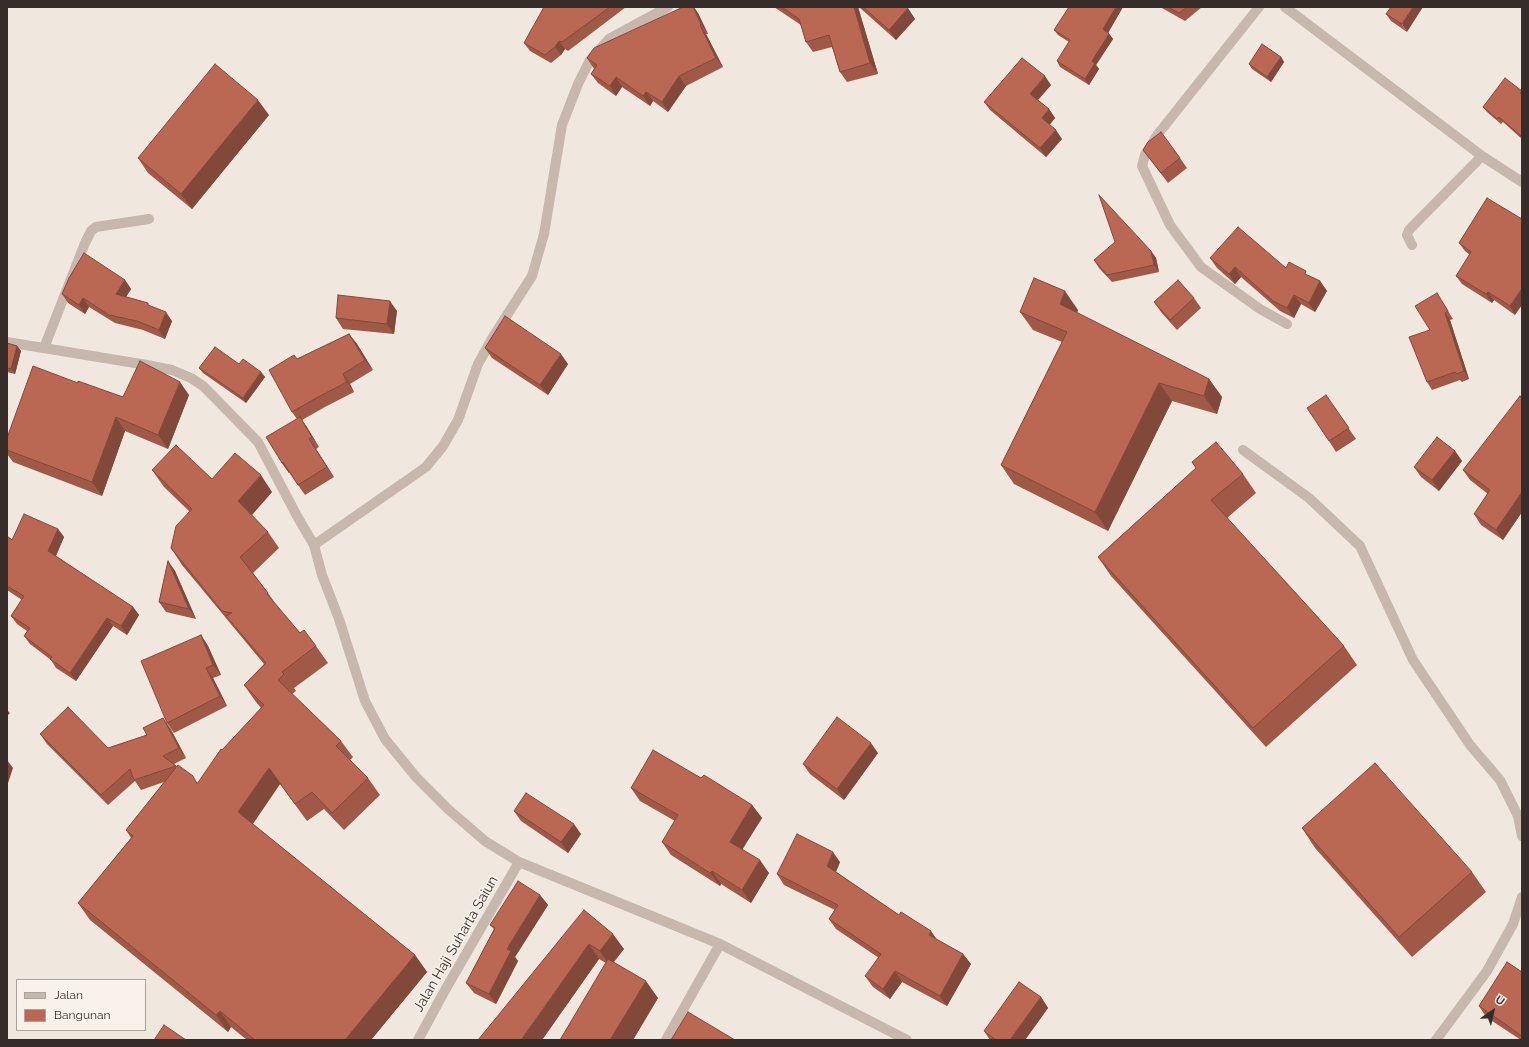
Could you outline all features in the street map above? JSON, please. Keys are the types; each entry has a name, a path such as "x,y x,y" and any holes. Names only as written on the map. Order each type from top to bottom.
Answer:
{"street":[{"path":"314,545 426,467 444,446 458,420 478,364 493,336 532,276 544,234 562,125 578,84 590,60 609,39 668,7"},
{"path":"1259,7 1158,134 1145,155 1142,166 1170,225 1200,267 1260,309 1287,324"},
{"path":"1285,7 1482,156 1522,182"},
{"path":"1412,245 1408,235 1409,230 1482,156"},
{"path":"44,348 84,243 91,231 96,227 149,219"},
{"path":"7,342 172,370 191,378 202,386 258,442 314,545 322,575 342,627 365,701 385,739 416,777 449,810 486,841 519,862 720,944 907,1040"},
{"path":"1243,450 1309,498 1360,546 1413,660 1470,745 1500,780 1518,816 1522,836"},
{"name":"Jalan Haji Suharta Saiun","path":"418,1040 519,862"},
{"path":"1436,1040 1487,971 1513,924 1522,897"},
{"path":"666,1040 720,944"}],"building":[{"path":"544,7 610,7 562,42 559,41 555,47 545,55 524,43"},
{"path":"683,7 693,7 716,58 679,76 662,102 646,92 643,96 616,77 610,86 591,74 597,65 587,58 594,48"},
{"path":"782,7 854,7 870,63 840,72 829,35 806,42 799,19"},
{"path":"863,7 906,7 908,8 889,30"},
{"path":"1069,7 1116,7 1103,29 1109,34 1092,61 1095,63 1085,79 1057,61 1070,40 1054,30"},
{"path":"1168,7 1187,7 1179,13"},
{"path":"1391,7 1413,7 1402,24 1386,14"},
{"path":"1262,44 1281,57 1267,77 1249,64"},
{"path":"1022,58 1045,76 1030,94 1049,109 1042,118 1056,130 1040,148 984,102"},
{"path":"215,64 258,100 181,194 138,158"},
{"path":"1505,78 1522,91 1520,93 1522,94 1522,137 1499,117 1497,119 1483,107"},
{"path":"1161,132 1180,158 1161,173 1143,150 1148,142"},
{"path":"1099,195 1151,251 1154,265 1107,275 1094,260 1115,242"},
{"path":"1487,198 1522,219 1522,288 1510,306 1488,292 1486,294 1456,276 1471,252 1459,243"},
{"path":"1238,227 1286,268 1289,262 1306,271 1305,274 1320,281 1309,303 1294,295 1287,308 1273,301 1235,267 1229,274 1210,258"},
{"path":"84,253 125,280 116,294 148,303 148,305 166,312 159,330 137,321 109,315 83,298 79,305 62,294 69,278"},
{"path":"1034,278 1065,291 1060,304 1209,379 1204,396 1159,383 1095,512 1001,465 1067,332 1020,312"},
{"path":"1178,280 1194,298 1170,320 1154,302"},
{"path":"1437,293 1448,311 1445,313 1464,371 1457,374 1455,372 1427,382 1409,337 1430,330 1415,306"},
{"path":"338,295 390,301 387,324 336,318"},
{"path":"505,316 561,354 540,385 485,348"},
{"path":"349,334 365,360 343,374 347,382 292,412 269,370 294,355 297,359"},
{"path":"7,343 17,346 11,369 7,368"},
{"path":"215,347 239,364 243,359 261,372 243,398 199,368"},
{"path":"140,361 180,382 158,435 116,417 92,482 7,450 7,438 33,366 78,383 78,381 123,397"},
{"path":"1326,395 1349,428 1329,441 1307,408"},
{"path":"1520,396 1522,398 1522,492 1496,530 1474,514 1490,490 1463,470"},
{"path":"300,417 312,437 309,439 327,467 298,485 266,437"},
{"path":"1437,437 1455,451 1432,480 1414,467"},
{"path":"1216,442 1243,474 1211,500 1344,646 1253,728 1098,557 1196,468 1192,462"},
{"path":"176,445 212,479 235,453 261,475 238,501 268,532 240,557 268,593 267,594 300,633 304,630 316,646 282,672 284,674 278,680 341,741 336,746 368,778 332,813 312,792 295,804 269,768 238,812 415,955 345,1040 255,1040 220,1011 216,1015 78,903 133,836 126,830 178,765 193,776 197,784 221,749 222,750 264,705 244,685 266,663 226,616 232,613 222,611 171,548 176,526 192,509 152,470"},
{"path":"24,514 58,529 48,551 133,607 121,626 107,618 70,673 50,659 52,657 24,636 30,628 11,616 24,596 7,586 7,536 12,540"},
{"path":"168,561 189,609 159,602"},
{"path":"201,635 213,665 206,668 220,696 167,723 141,661"},
{"path":"68,707 108,748 147,735 143,728 163,718 179,748 163,756 176,766 134,780 130,769 101,795 40,734"},
{"path":"837,717 871,743 837,789 803,764"},
{"path":"653,750 701,778 704,775 752,805 730,842 760,860 742,890 712,871 710,873 662,842 678,815 631,788"},
{"path":"1375,763 1472,872 1399,937 1302,828"},
{"path":"526,793 574,824 561,842 514,811"},
{"path":"797,834 833,852 827,866 899,915 901,912 931,931 929,935 963,954 940,996 895,971 883,989 865,976 881,954 829,919 838,905 777,874"},
{"path":"518,881 540,895 507,949 511,951 489,994 466,983 495,928 490,925"},
{"path":"584,910 613,934 600,951 589,944 521,1040 478,1040"},
{"path":"608,959 646,981 610,1040 560,1040"},
{"path":"1507,962 1522,972 1522,1036 1479,1006"},
{"path":"1019,982 1041,997 1010,1040 996,1040 984,1031"},
{"path":"688,1012 735,1040 671,1040"},
{"path":"164,1025 186,1040 154,1040"}]}
